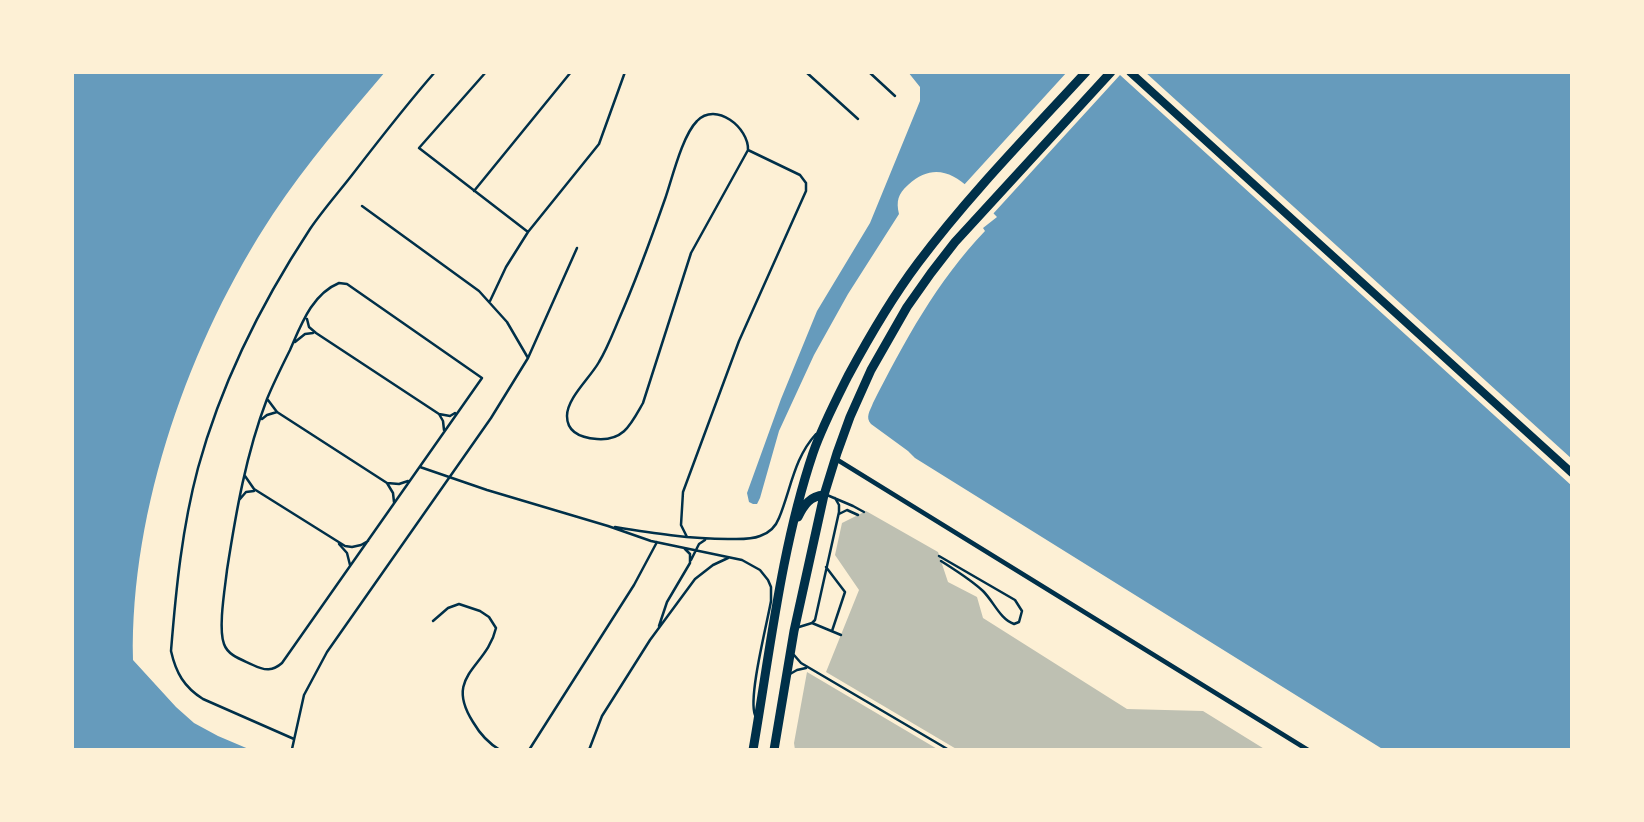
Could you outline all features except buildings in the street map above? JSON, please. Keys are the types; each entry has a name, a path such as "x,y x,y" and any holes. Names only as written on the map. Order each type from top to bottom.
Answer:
{"main road":[{"path":"753,750 790,535 800,492 823,428 869,337 923,256 968,201 1086,72"},
{"path":"774,750 790,650 824,495 850,417 871,370 907,307 955,242 1111,72"},
{"path":"1130,72 1572,473"},
{"path":"790,535 808,502 817,495 824,495"}],"street":[{"path":"835,458 1308,750"}],"lane":[{"path":"294,739 204,699 181,681 171,651 179,563 188,513 198,468 214,417 272,292 311,228 435,72"},
{"path":"486,72 419,148 528,232"},
{"path":"474,191 571,72"},
{"path":"490,301 506,267 528,232 599,144 625,72"},
{"path":"806,72 858,119"},
{"path":"869,72 895,96"},
{"path":"707,114 721,114 742,132 748,142 748,150 691,253 643,403 633,421 623,433 610,440 588,438 575,433 568,425 567,414 574,396 599,362 620,318 687,137 697,120 707,114"},
{"path":"687,537 681,525 684,492 738,341 806,191 806,183 800,175 748,150"},
{"path":"362,206 463,278 490,301 508,322 528,358"},
{"path":"293,750 304,695 327,652 491,418 528,358 577,248"},
{"path":"339,283 347,284 482,378 282,663 270,670 261,669 229,653 223,643 225,590 244,473 267,399 307,315 328,287 339,283"},
{"path":"307,315 309,327 316,333 439,414 450,416 458,412"},
{"path":"293,344 305,334 316,333"},
{"path":"267,399 277,412 387,483 393,493 394,505"},
{"path":"260,420 277,412"},
{"path":"439,414 444,433"},
{"path":"608,526 687,537 749,539 761,536 778,520 802,452 823,428"},
{"path":"420,467 657,542 743,560 760,570 771,587 771,601 752,704 758,721"},
{"path":"244,473 249,484 258,492 337,542 352,547 369,541"},
{"path":"387,483 399,484 411,479"},
{"path":"238,502 246,492 258,492"},
{"path":"824,495 864,512"},
{"path":"812,623 815,620 838,515 839,505 835,498"},
{"path":"838,515 847,510 858,515"},
{"path":"658,629 667,602 695,550 707,538"},
{"path":"337,542 347,553 350,568"},
{"path":"529,750 634,585 657,542"},
{"path":"684,548 690,554 690,563"},
{"path":"939,556 1015,600 1022,611 1018,622 1014,624 1006,621 985,593 940,561"},
{"path":"589,750 602,716 658,629 695,579 713,565 730,558"},
{"path":"826,566 845,592 832,631"},
{"path":"433,621 449,608 459,604 480,611 489,617 496,628 494,637 466,677 461,694 467,712 480,734 500,750"},
{"path":"794,631 812,623 841,635"},
{"path":"790,650 810,668 949,750"},
{"path":"785,681 797,670 810,668"}],"water":[{"path":"72,72 385,72 286,195 243,263 216,315 191,370 171,427 154,485 142,544 135,602 133,660 194,723 251,750 72,750"},
{"path":"908,72 1572,72 1572,750 1384,750 915,458 871,424 868,416 873,403 923,313 952,270 985,231 983,228 997,217 968,187 946,174 934,172 921,176 900,195 899,214 848,294 814,355 779,431 760,498 757,504 749,502 747,493 817,311 870,223 920,101 920,87"}],"pier":[{"path":"1067,72 1145,72 1572,459 1572,486 1120,75 992,215 963,186"}]}
